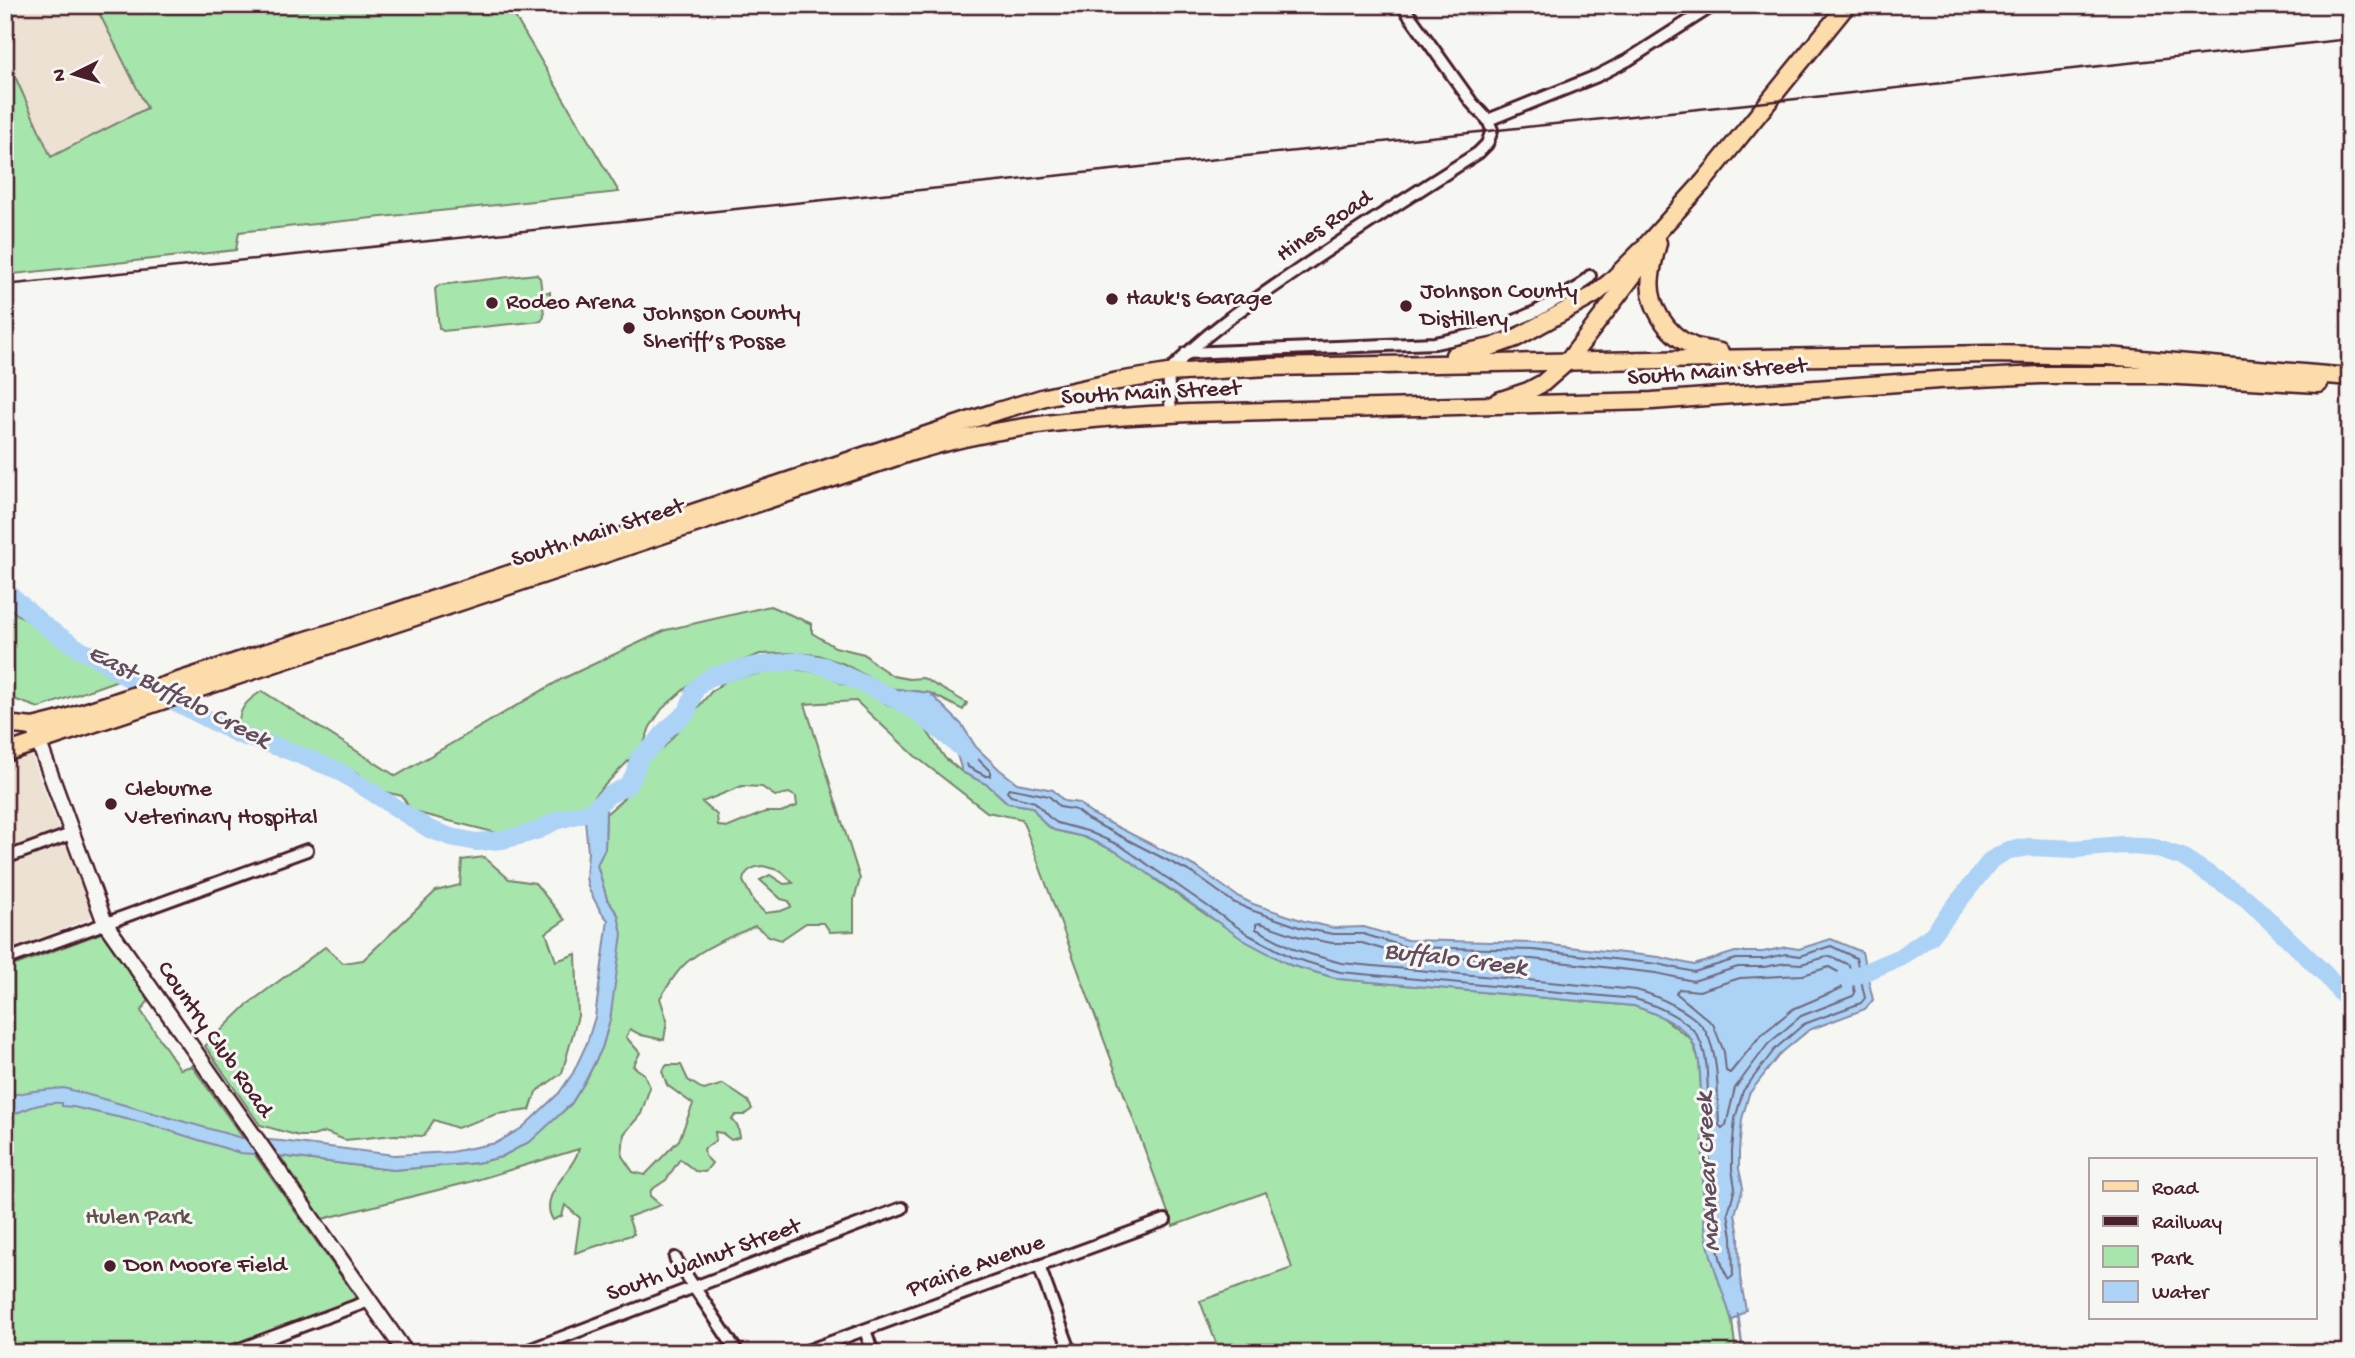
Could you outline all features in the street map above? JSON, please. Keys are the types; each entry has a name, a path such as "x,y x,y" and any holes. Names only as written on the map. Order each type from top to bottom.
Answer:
{"main road":[{"path":"1414,364 1472,352 1516,338 1594,295 1640,252 1704,181 1847,5"},
{"path":"1483,407 1543,383 1567,361 1687,207 1704,181"},
{"path":"1658,243 1650,285 1652,298 1663,321 1679,338 1694,346 1743,358"},
{"name":"South Main Street","path":"763,496 1045,397 1168,373 1268,367 1989,354 2108,356 2350,377"},
{"name":"South Main Street","path":"5,753 84,729 359,624 763,496 915,451 1050,422 1171,414 1652,401 2040,375 2163,375 2350,387"},
{"name":"South Main Street","path":"33,727 250,665"},
{"path":"5,724 33,727"},
{"name":"Country Club Road","path":"33,727 105,923 406,1353"}],"street":[{"path":"1402,5 1472,103 1488,120 1597,76 1628,60 1714,5"},
{"name":"Hines Road","path":"1168,373 1186,353 1233,315 1408,196 1478,153 1487,144 1492,130 1488,120"},
{"path":"1186,353 1435,343 1492,331 1579,287 1590,276"},
{"path":"1168,373 1171,414"},
{"path":"5,858 71,834"},
{"path":"5,960 307,850"},
{"name":"South Walnut Street","path":"521,1353 902,1208"},
{"name":"Prairie Avenue","path":"802,1353 1165,1220"},
{"path":"675,1258 738,1353"},
{"path":"1039,1266 1072,1353"},
{"path":"229,1353 369,1301"},
{"path":"865,1330 873,1353"}],"shaded area":[{"path":"32,5 95,5 147,108 51,158 5,54 5,17"},
{"path":"23,754 32,756 59,829 55,835 5,852 5,760"},
{"path":"60,845 71,851 91,906 91,918 10,950 5,937 5,864"}],"green space":[{"path":"95,5 508,5 619,192 239,232 236,250 5,275 5,54 51,157 147,108"},
{"name":"Rodeo Arena","path":"536,274 540,278 542,293 550,292 550,302 543,303 544,317 541,321 443,331 439,328 435,289 439,285"},
{"path":"5,604 121,679 39,708 5,696"},
{"path":"770,606 812,624 812,633 835,647 864,654 893,676 923,678 967,703 963,710 930,693 888,688 844,664 818,655 760,654 697,678 662,709 650,727 643,746 596,794 592,804 501,834 422,814 410,809 402,796 369,784 358,773 290,745 270,741 238,728 244,706 262,691 396,776 562,679 666,630"},
{"path":"786,668 823,673 843,684 861,688 923,725 945,758 962,772 988,785 1008,803 1032,807 1044,823 1054,830 1084,837 1117,852 1208,916 1290,965 1339,979 1634,1006 1658,1014 1691,1039 1699,1060 1704,1136 1705,1220 1732,1321 1736,1353 1220,1353 1200,1301 1292,1268 1266,1192 1173,1226 1022,819 987,812 915,756 856,701 805,704 860,879 854,900 854,931 830,932 824,923 806,923 781,940 769,936 755,926 722,941 686,963 660,998 667,1020 664,1040 641,1035 630,1029 626,1037 640,1053 633,1066 644,1074 650,1087 641,1114 624,1134 622,1156 633,1172 645,1175 679,1140 693,1104 667,1085 662,1071 667,1065 681,1065 688,1080 704,1090 723,1084 748,1101 752,1109 732,1119 738,1127 740,1137 731,1140 722,1133 715,1132 716,1140 704,1149 705,1156 712,1163 705,1172 695,1171 680,1159 666,1180 651,1190 650,1196 661,1205 628,1217 634,1234 575,1253 580,1218 565,1205 562,1216 553,1220 549,1211 553,1192 579,1149 470,1182 322,1219 280,1156 393,1170 477,1163 501,1157 530,1141 571,1104 602,1048 610,1020 618,915 607,899 597,865 605,848 606,814 636,782 647,758 664,747 711,692 727,680","holes":["742,786 762,787 775,796 789,793 796,797 797,806 781,812 765,812 729,827 718,826 717,815 702,802","763,866 781,871 793,883 784,884 770,875 760,880 781,899 789,901 791,907 765,913 754,902 743,881 750,870"]},
{"path":"484,857 509,879 535,883 565,920 546,933 556,961 576,954 578,1016 562,1073 536,1092 530,1110 497,1114 457,1128 434,1120 424,1136 395,1135 345,1140 325,1132 313,1136 299,1136 260,1125 205,1046 248,1004 325,947 343,963 363,960 436,891 460,885 462,860"},
{"name":"Hulen Park","path":"101,933 149,1000 141,1011 180,1069 192,1066 355,1296 354,1301 211,1353 5,1353 5,969"}],"water":[{"path":"888,688 930,693 962,725 976,747 1017,783 1053,790 1064,801 1079,803 1090,813 1198,868 1237,896 1304,921 1334,928 1364,927 1407,940 1533,943 1659,957 1694,965 1735,952 1763,952 1786,947 1799,949 1831,939 1862,952 1873,1000 1865,1009 1809,1030 1780,1054 1749,1094 1742,1119 1739,1151 1743,1188 1735,1214 1739,1236 1740,1277 1746,1310 1732,1321 1708,1243 1704,1217 1700,1067 1695,1047 1682,1029 1666,1019 1634,1006 1339,979 1290,965 1245,941 1117,852 1084,837 1054,830 1044,823 1032,807 1008,803 988,785 962,772 950,739 943,730 926,719 885,703"},
{"path":"596,794 604,799 606,808 605,848 597,865 607,899 618,915 622,934 610,1020 602,1048 571,1104 531,1141 501,1157 477,1163 393,1170 240,1153 148,1124 62,1106 62,1103 40,1105 5,1118 5,1096 64,1088 242,1138 394,1155 451,1152 496,1143 522,1128 559,1093 573,1073 595,1017 608,920 589,890 586,878 588,852 585,820"}],"waterway":[{"name":"East Buffalo Creek","path":"5,590 45,626 123,675 239,735 337,770 429,829 476,842 523,835 555,821 591,811 609,795 627,786 634,775 639,758 687,712 695,690 702,683 710,677 753,666 799,661 824,666 890,696 917,712 970,755"},
{"name":"Buffalo Creek","path":"1845,978 1899,958 1932,935 1991,860 2009,850 2122,845 2155,848 2182,857 2247,899 2325,974 2350,1004"},
{"name":"McAnear Creek","path":"1738,1314 1743,1353"}],"railway":[{"path":"5,285 2350,39"}],"place":[{"name":"Hauk's Garage","path":"1112,299"},
{"name":"Rodeo Arena","path":"492,303"},
{"name":"Johnson County Distillery","path":"1406,306"},
{"name":"Johnson County Sheriff’s Posse","path":"629,328"},
{"name":"Cleburne Veterinary Hospital","path":"111,804"},
{"name":"Don Moore Field","path":"110,1266"}]}
